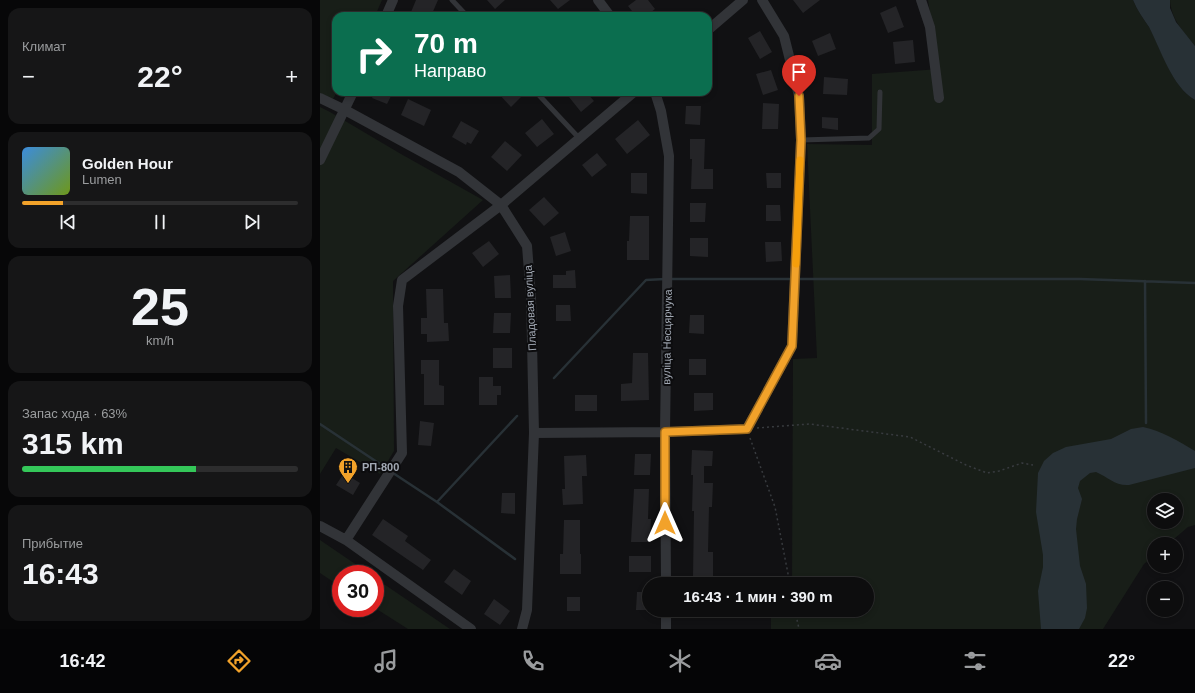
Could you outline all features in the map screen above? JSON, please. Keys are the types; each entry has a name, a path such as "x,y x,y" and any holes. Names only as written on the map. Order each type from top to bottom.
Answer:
{"street":[{"path":"388,12 393,0"},
{"path":"598,0 607,12"},
{"path":"712,27 743,0"},
{"path":"534,432 665,432 747,429 792,346 801,140 799,96 784,36 762,0"},
{"path":"921,0 930,28 939,98"},
{"path":"320,160 351,96"},
{"path":"346,540 402,453 398,306 402,280 501,205 629,96"},
{"name":"вуліца Несцярчука","path":"656,96 668,156 665,432 666,577"},
{"name":"Пладовая вуліца","path":"320,98 459,172 501,205 527,246 531,297 534,432 527,610 522,629"},
{"path":"320,526 346,540 471,629"},
{"path":"666,617 666,629"}],"lane":[{"path":"452,0 462,12"},
{"path":"801,140 869,138 879,129 880,92"},
{"path":"540,96 579,138"}],"path":[{"path":"789,577 775,506 747,429 810,424 910,437 966,465 987,473 999,471 1022,463 1032,465"},
{"path":"796,617 798,629"}],"shaded area":[{"path":"320,0 382,0 377,12 332,12 332,96 335,96 333,99 320,93"},
{"path":"928,0 1133,0 1138,11 1154,36 1174,77 1187,94 1195,100 1195,525 1188,527 1176,537 1147,537 1147,562 1144,564 1103,629 771,629 771,617 874,617 874,577 792,577 793,359 817,358 807,144 872,145 872,74 939,69"},
{"path":"1133,0 1170,0 1170,8 1176,22 1195,46 1195,100 1187,94 1174,77 1149,27 1138,11"},
{"path":"1170,0 1195,0 1195,46 1175,19"},
{"path":"320,107 483,200 393,281 394,451 380,474 336,448 320,474"},
{"path":"1143,427 1176,440 1195,451 1195,468 1129,485 1116,483 1096,472 1090,473 1080,481 1078,488 1082,499 1076,529 1080,566 1086,584 1087,608 1085,618 1079,629 1041,629 1038,591 1043,567 1043,555 1036,512 1038,473 1044,461 1053,453 1066,447 1111,439 1131,429"},
{"path":"320,540 357,565 332,565 332,581 320,573"},
{"path":"384,584 450,629 408,629 384,614"}],"building":[{"path":"416,0 438,0 433,12 411,12"},
{"path":"487,0 505,0 495,9"},
{"path":"550,0 570,0 558,9"},
{"path":"636,0 648,0 655,9 651,12 633,12 628,6"},
{"path":"793,0 820,0 803,13"},
{"path":"896,6 904,27 888,33 880,13"},
{"path":"760,31 772,52 760,59 748,38"},
{"path":"830,33 836,49 818,56 812,41"},
{"path":"913,40 915,62 895,64 893,42"},
{"path":"771,70 778,90 763,95 756,74"},
{"path":"824,77 848,79 847,95 823,94"},
{"path":"373,96 391,96 387,104 372,98"},
{"path":"501,96 521,97 511,107"},
{"path":"590,96 594,101 581,112 569,97"},
{"path":"408,99 431,110 424,126 401,115"},
{"path":"763,103 779,104 778,129 762,129"},
{"path":"686,106 701,106 700,125 685,124"},
{"path":"822,117 838,118 838,130 822,128"},
{"path":"542,119 554,134 537,147 525,133"},
{"path":"638,120 650,135 627,154 615,139"},
{"path":"461,121 479,131 471,144 467,142 466,145 452,137"},
{"path":"690,139 705,139 704,169 713,169 713,189 691,189 692,159 690,159"},
{"path":"505,141 522,155 507,171 491,157"},
{"path":"597,153 607,165 592,177 582,165"},
{"path":"631,173 647,173 647,194 631,193"},
{"path":"766,173 781,173 781,188 767,188"},
{"path":"544,197 559,213 544,226 529,210"},
{"path":"690,203 706,203 705,222 690,222"},
{"path":"766,205 780,205 781,221 766,221"},
{"path":"630,216 649,216 649,260 627,260 627,241 629,241"},
{"path":"565,232 571,251 556,256 550,237"},
{"path":"690,238 708,238 708,257 690,256"},
{"path":"489,241 499,254 483,267 472,253"},
{"path":"765,242 781,242 782,261 766,262"},
{"path":"575,270 576,288 553,288 553,275 566,275 566,271"},
{"path":"510,275 511,298 495,298 494,276"},
{"path":"426,289 443,289 444,323 448,323 449,341 427,342 427,334 421,334 421,318 427,318"},
{"path":"556,305 570,305 571,321 556,321"},
{"path":"494,313 511,313 510,333 493,333"},
{"path":"690,315 704,315 704,334 689,333"},
{"path":"493,348 512,348 512,368 493,368"},
{"path":"633,353 648,353 649,400 621,401 621,384 632,383"},
{"path":"689,359 706,359 706,375 689,375"},
{"path":"421,360 439,360 439,385 444,386 444,405 424,405 424,374 421,374"},
{"path":"479,377 493,377 493,386 501,386 501,395 497,395 497,405 479,405"},
{"path":"694,393 713,393 713,410 694,411"},
{"path":"575,395 597,395 597,411 575,411"},
{"path":"420,421 434,423 431,446 418,445"},
{"path":"692,450 713,451 712,466 704,466 704,483 713,483 712,507 709,507 708,552 713,552 713,577 693,577 694,511 692,511 693,475 691,475"},
{"path":"635,454 651,454 650,475 634,475"},
{"path":"586,455 587,476 582,476 583,504 563,505 562,489 565,489 564,456"},
{"name":"РП-800","path":"344,473 360,483 353,495 336,485"},
{"path":"634,489 649,489 648,519 651,519 650,542 631,542"},
{"path":"502,493 515,493 515,514 501,513"},
{"path":"383,519 408,536 405,541 431,560 423,570 372,535"},
{"path":"564,520 580,520 581,574 560,574 560,554 563,554"},
{"path":"629,556 651,556 651,572 629,572"},
{"path":"454,569 471,581 462,595 444,582"},
{"path":"637,592 642,592 642,610 636,610"},
{"path":"567,597 580,597 580,611 567,611"},
{"path":"494,599 510,611 500,625 484,614"}],"waterway":[{"path":"554,378 646,280 665,279"},
{"path":"670,279 793,279"},
{"path":"798,279 1080,279 1195,283"},
{"path":"1145,281 1146,423"},
{"path":"437,502 517,416"},
{"path":"320,424 389,470"},
{"path":"393,473 437,502 515,559"}],"slow traffic":[{"path":"796,264 800,160"}],"place":[{"name":"РП-800","path":"348,484"}],"route":[{"path":"665,523 665,432 747,429 792,346 801,140 799,96"}]}
